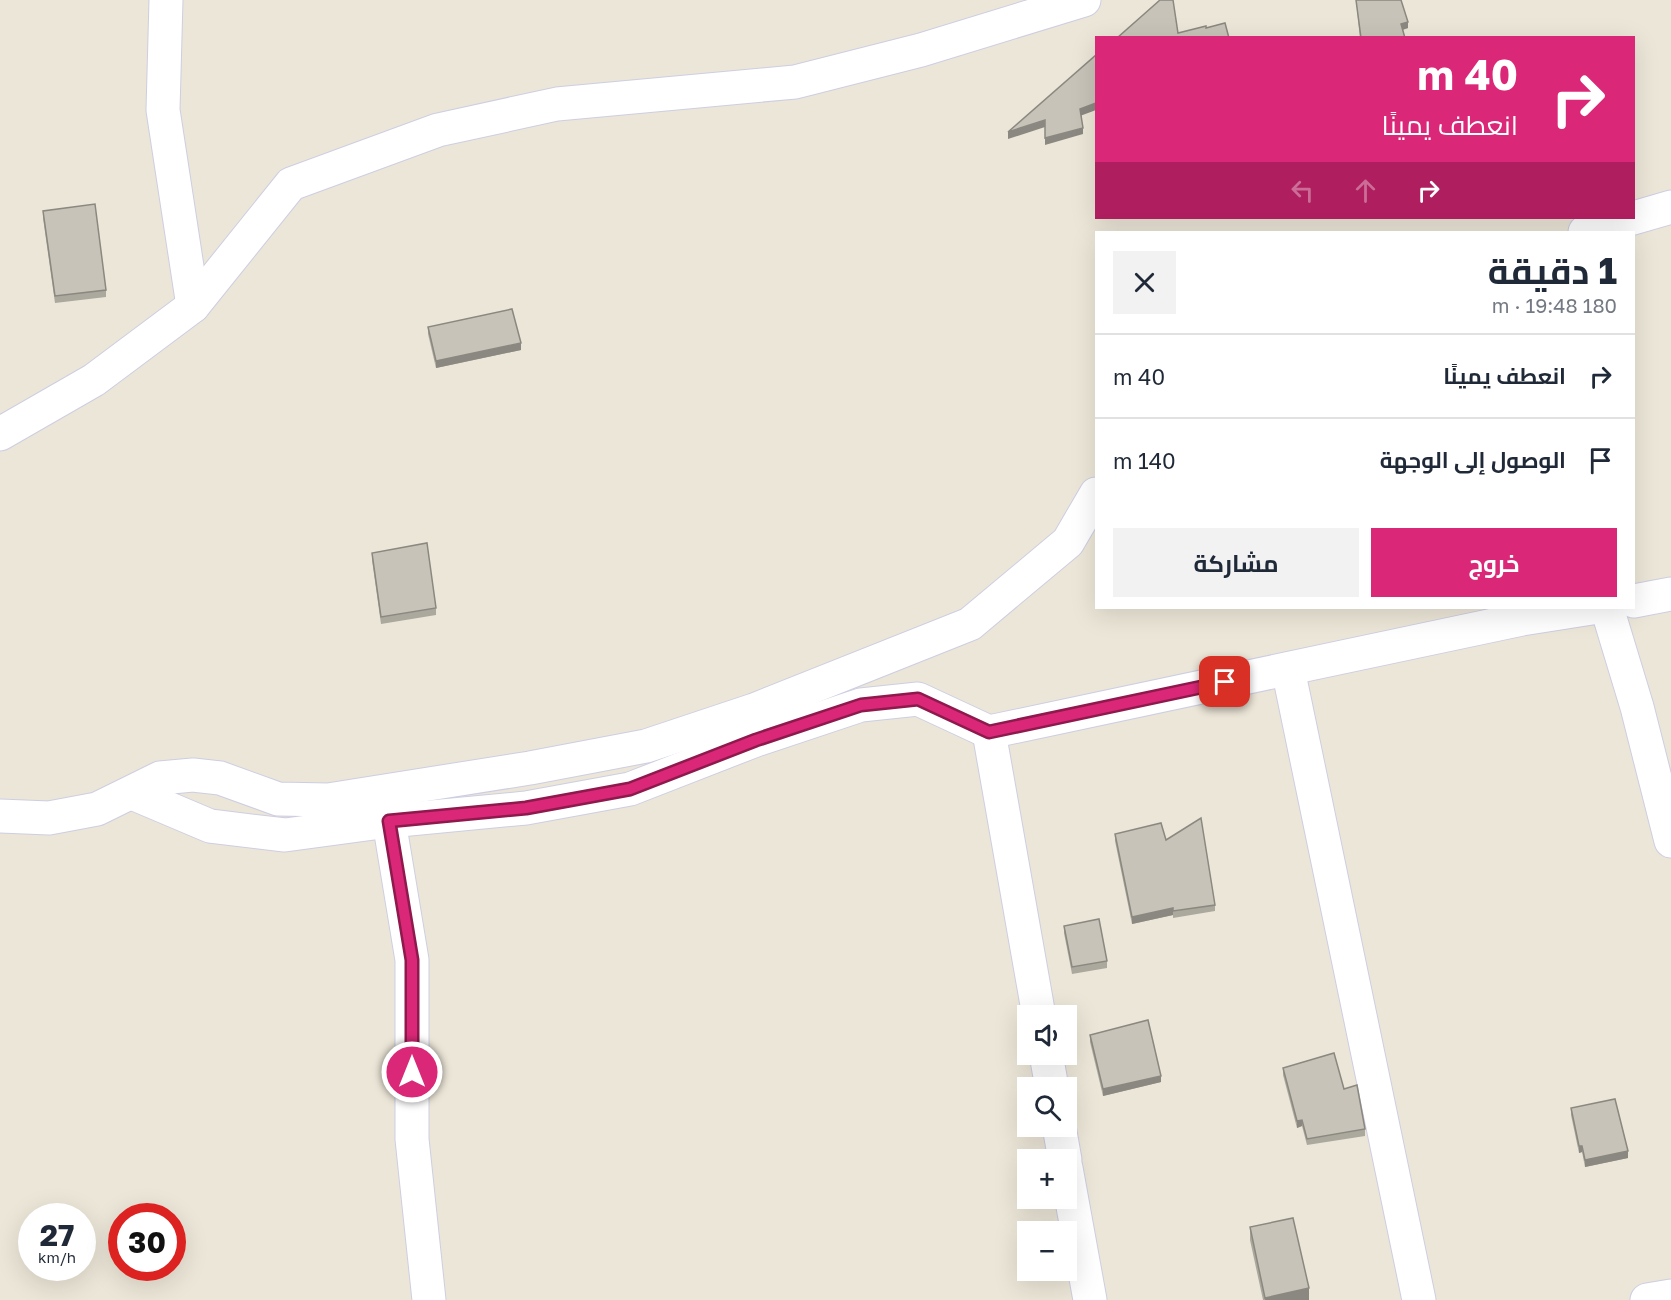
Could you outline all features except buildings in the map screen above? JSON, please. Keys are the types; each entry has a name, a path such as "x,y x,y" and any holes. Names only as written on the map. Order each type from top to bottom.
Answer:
{"street":[{"path":"166,0 163,110 193,306"},
{"path":"0,434 94,380 193,306 291,184 438,130 557,104 795,82 921,50 1084,0"},
{"path":"1635,217 1671,207"},
{"path":"1588,231 1630,219"},
{"path":"0,816 49,818 97,809 160,778 193,775 220,778 278,799 328,800 530,768 646,746 754,710 970,624 1068,542 1095,496"},
{"path":"1635,601 1671,594"},
{"path":"132,793 210,826 285,835 389,821 526,808 630,789 756,740 861,705 918,699 989,732 1522,619 1586,609"},
{"path":"1607,609 1637,707 1671,841"},
{"path":"1288,669 1419,1300"},
{"path":"989,732 1037,1005"},
{"path":"389,821 412,960 412,1139 429,1300"},
{"path":"1073,1209 1090,1300"},
{"path":"1647,1300 1671,1296"}],"route":[{"path":"412,1072 412,960 389,821 526,808 630,789 756,740 861,705 918,699 989,732 1225,682"}]}
